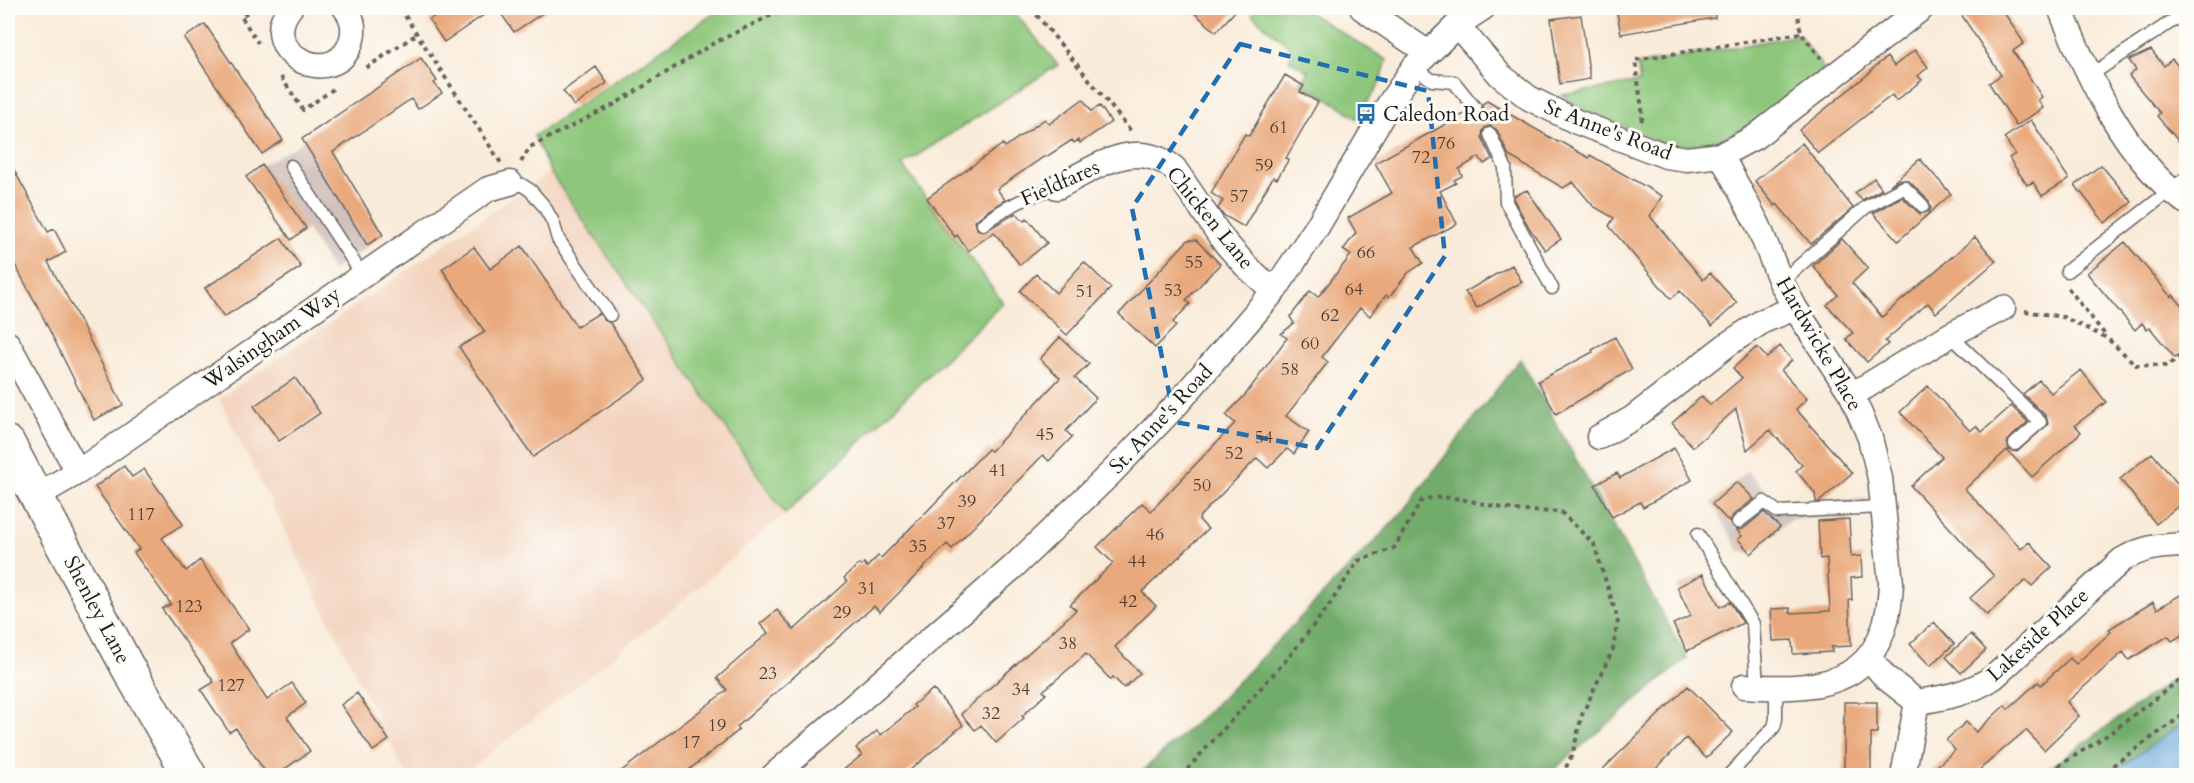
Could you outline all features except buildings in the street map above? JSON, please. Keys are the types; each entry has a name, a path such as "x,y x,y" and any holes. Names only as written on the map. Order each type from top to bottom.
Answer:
{"main road":[{"name":"Shenley Lane","path":"8,443 128,668 190,776"}],"street":[{"path":"290,8 281,24 286,48 303,63 314,66 326,65 336,60 345,53 351,43 353,32 348,8"},
{"path":"1362,8 1421,60"},
{"name":"St. Anne's Road","path":"773,776 1012,568 1110,474 1194,385 1274,291 1317,227 1386,109 1421,60 1457,25 1483,8"},
{"name":"St Anne's Road","path":"1457,25 1500,75 1529,98 1577,122 1666,156 1687,159 1721,155 1755,137 1922,8"},
{"path":"2060,8 2089,76 2130,142 2181,191"},
{"name":"Fieldfares","path":"1057,186 1112,159 1142,153"},
{"name":"Chicken Lane","path":"1142,153 1163,160 1174,168 1223,240 1246,266 1274,291"},
{"name":"Hardwicke Place","path":"1721,155 1758,225 1781,282 1852,395 1870,438 1880,478 1891,583 1880,641 1869,658 1844,676 1825,683 1809,687 1759,687"},
{"name":"Walsingham Way","path":"36,496 78,472 488,189 510,183"},
{"path":"1599,437 1633,418 1728,344 1763,321 1796,308"},
{"path":"1852,395 1950,334 2003,308"},
{"path":"8,344 78,472"},
{"name":"Lakeside Place","path":"1917,702 1962,693 1994,677 2122,560 2137,551 2152,547 2187,545"},
{"path":"1869,658 1885,677 1917,702 1903,776"}],"lane":[{"path":"2089,76 2187,12"},
{"path":"1421,60 1432,80 1454,82 1475,108"},
{"path":"1490,134 1505,167 1506,202 1552,288"},
{"path":"291,166 363,276"},
{"path":"510,183 522,185 530,190 544,206 554,222 558,239 610,315"},
{"name":"Fieldfares","path":"983,224 1002,210 1028,196 1057,186"},
{"path":"1781,282 1866,207 1904,186 1923,206"},
{"path":"2067,271 2181,191"},
{"path":"1950,334 2040,422 2015,444"},
{"path":"1738,522 1764,502 1778,512 1882,507"},
{"path":"1698,534 1754,624 1759,687 1776,719 1774,727 1728,776"}],"path":[{"path":"400,8 498,158 510,183"},
{"path":"510,183 530,147 615,104 714,43 778,12 807,8"},
{"path":"1031,8 1137,139 1142,153"},
{"path":"1797,8 1801,33 1834,75"},
{"path":"1633,143 1643,116 1635,60 1801,33"},
{"path":"2067,271 2064,284 2107,338 2136,365 2168,366 2187,352"},
{"path":"2003,308 2063,317 2107,338"},
{"path":"1181,776 1288,658 1328,607 1358,561 1394,548 1422,500 1436,496 1470,500 1510,509 1561,512 1594,544 1618,620 1613,649 1582,715 1573,752 1564,772 1557,776"},
{"path":"2043,776 2109,734 2187,675"},
{"path":"2098,776 2187,713"}],"highlighted area":[{"path":"1240,44 1428,91 1445,256 1317,448 1175,422 1132,208"}],"shaded area":[{"path":"319,133 383,235 333,271 307,229 291,240 246,177 262,165"},
{"path":"550,172 785,514 651,627 462,775 406,775 219,399"},
{"path":"1747,471 1779,505 1867,498 1868,514 1791,519 1751,554 1739,551 1712,503"}],"green space":[{"path":"722,8 1011,8 1058,65 902,165 1003,303 785,514 550,172 534,136"},
{"path":"1258,8 1301,8 1387,60 1380,83 1357,119 1342,107 1301,83 1308,71 1289,60 1292,52 1290,47 1252,15"},
{"path":"1799,35 1824,69 1754,122 1714,141 1693,145 1666,144 1594,114 1562,95 1640,82 1637,65"},
{"path":"1520,359 1687,658 1547,775 1138,775 1217,703 1399,516"},
{"path":"2186,670 2186,721 2109,775 2038,776"}],"water":[{"path":"2186,721 2186,775 2109,775"}],"place":[{"name":"Caledon Road","path":"1366,114"}]}
